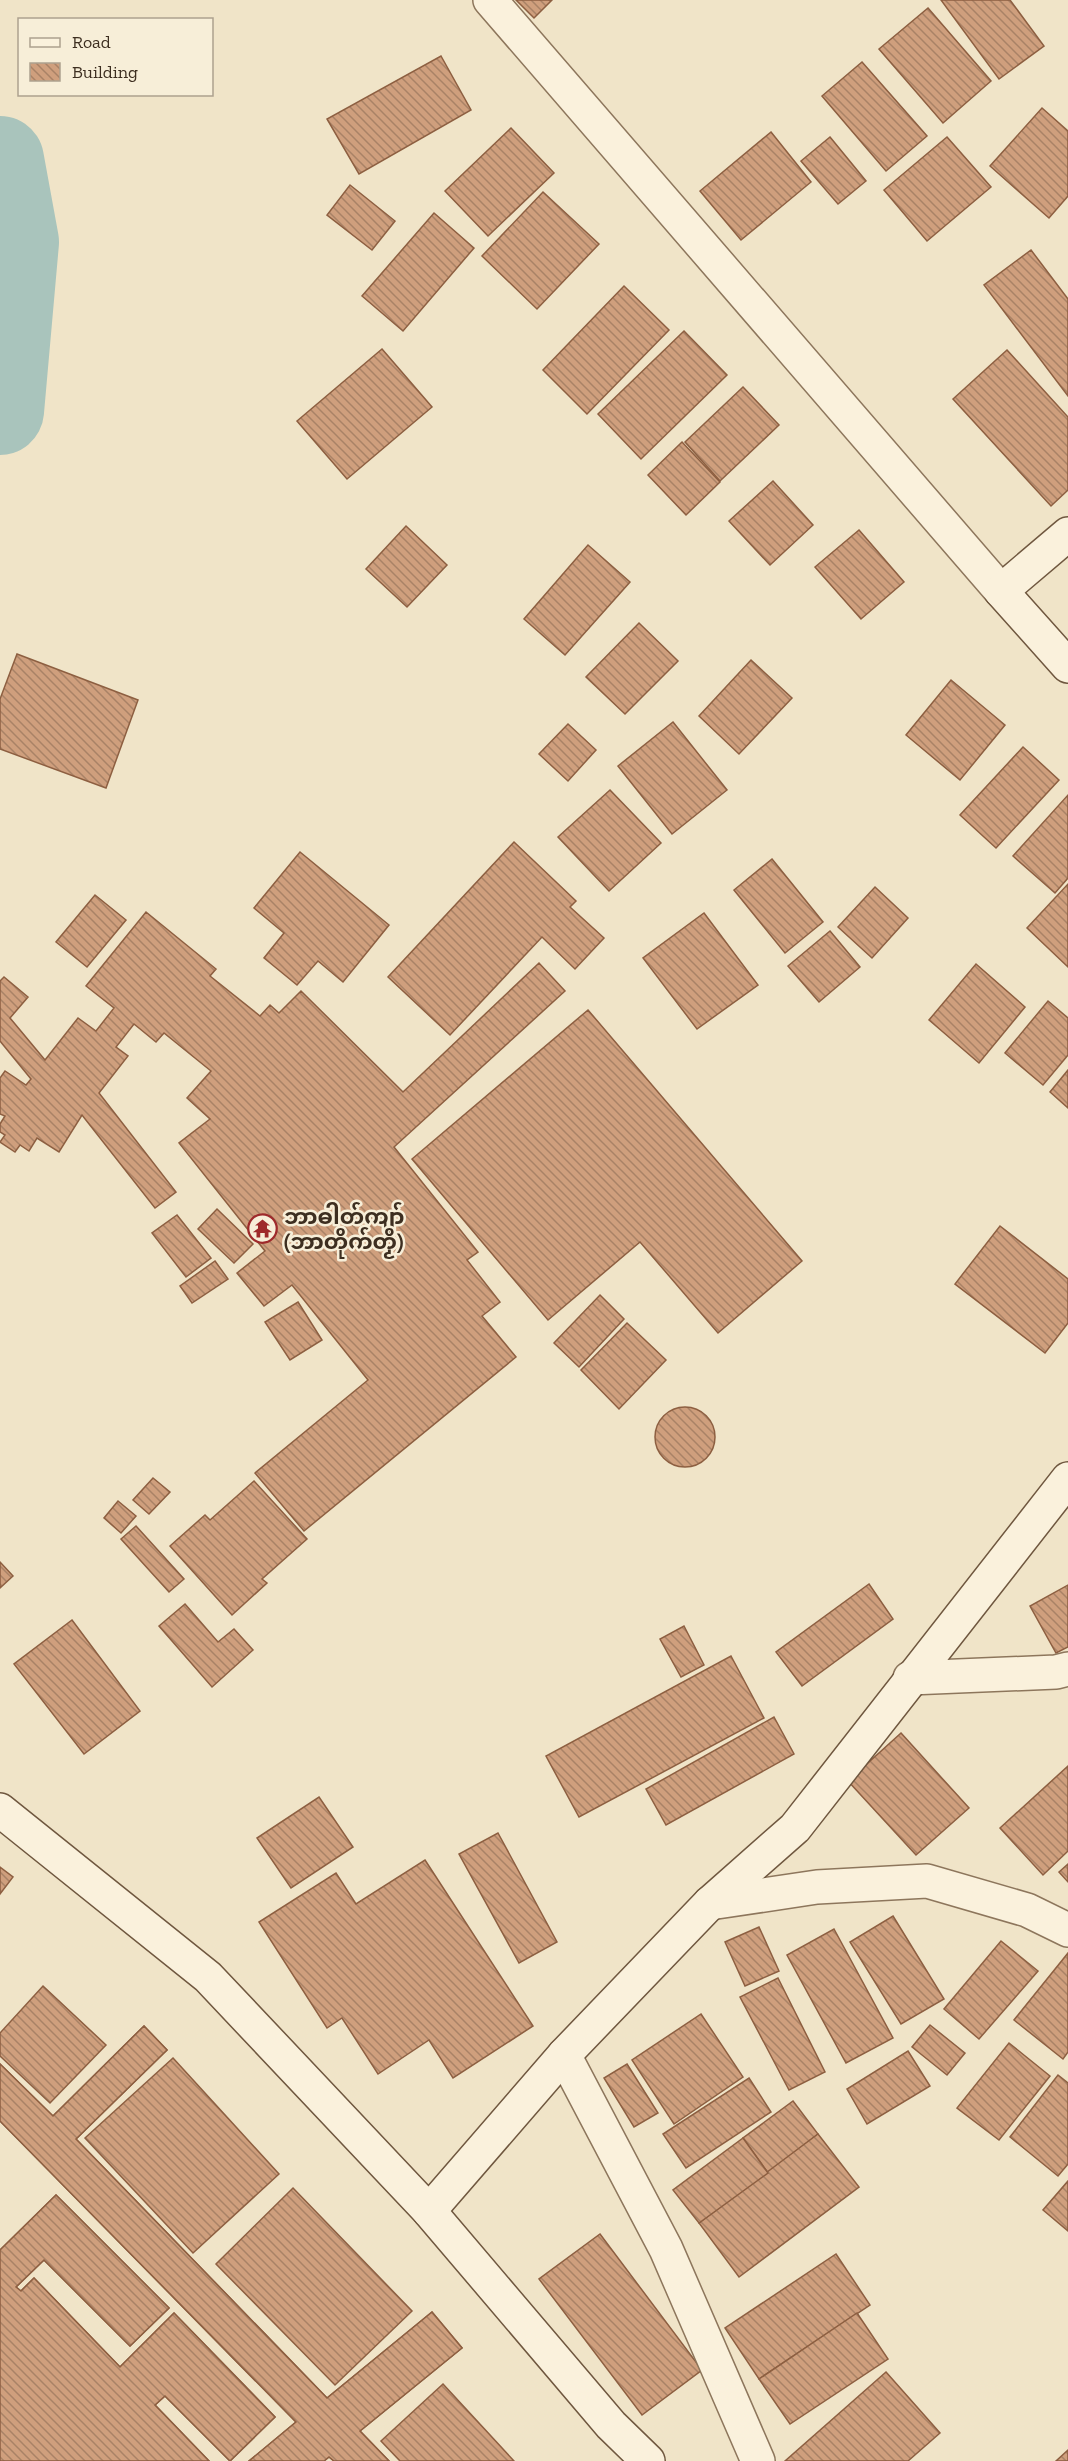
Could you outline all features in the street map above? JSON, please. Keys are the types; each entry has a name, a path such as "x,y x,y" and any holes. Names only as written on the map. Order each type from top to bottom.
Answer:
{"street":[{"path":"490,0 1068,666"},
{"path":"1001,591 1068,534"},
{"path":"429,2211 564,2055 710,1903 795,1828 910,1678 1068,1479"},
{"path":"910,1678 1056,1672 1068,1669"},
{"path":"0,1810 208,1977 429,2211 611,2425 648,2461"},
{"path":"710,1903 817,1887 927,1881 1027,1910 1068,1930"},
{"path":"564,2055 666,2249 758,2461"}],"building":[{"path":"516,0 552,0 534,18"},
{"path":"941,0 1010,0 1044,46 999,79"},
{"path":"928,8 991,81 943,123 879,49"},
{"path":"441,56 471,110 359,174 327,119"},
{"path":"862,62 927,136 886,171 822,96"},
{"path":"1042,108 1068,131 1068,196 1049,218 990,166"},
{"path":"511,128 554,173 488,236 445,191"},
{"path":"771,132 811,182 741,240 700,191"},
{"path":"830,137 866,181 838,204 801,161"},
{"path":"947,137 991,187 927,241 884,190"},
{"path":"350,185 395,221 372,250 327,215"},
{"path":"543,192 599,244 537,309 482,256"},
{"path":"434,213 474,248 403,331 362,296"},
{"path":"1031,250 1068,299 1068,396 984,285"},
{"path":"624,286 669,330 587,414 543,370"},
{"path":"684,331 727,375 641,459 598,414"},
{"path":"382,349 432,407 347,479 297,421"},
{"path":"1007,350 1068,417 1068,490 1051,506 953,399"},
{"path":"743,387 779,425 720,481 685,442"},
{"path":"682,442 720,482 686,515 648,475"},
{"path":"773,481 813,525 770,565 729,521"},
{"path":"406,526 447,565 407,607 366,569"},
{"path":"859,530 904,582 861,619 815,567"},
{"path":"588,545 630,582 565,655 524,619"},
{"path":"639,623 678,661 625,714 586,677"},
{"path":"17,654 138,700 106,788 0,749 0,699"},
{"path":"751,660 792,698 739,754 699,716"},
{"path":"951,680 1005,725 960,780 906,735"},
{"path":"673,722 727,790 672,834 618,766"},
{"path":"568,724 596,750 568,781 539,754"},
{"path":"1023,747 1059,780 996,848 960,815"},
{"path":"610,790 661,843 609,891 558,837"},
{"path":"1068,795 1068,878 1055,893 1013,856"},
{"path":"514,842 576,901 570,907 604,938 575,969 542,937 450,1035 388,977"},
{"path":"300,852 389,925 343,982 318,961 297,985 264,958 284,933 254,908"},
{"path":"772,859 823,922 785,953 734,890"},
{"path":"1068,884 1068,967 1027,928"},
{"path":"875,887 908,918 872,958 838,927"},
{"path":"95,895 126,920 87,967 56,942"},
{"path":"146,912 216,969 210,976 260,1016 270,1005 279,1013 301,991 403,1092 539,963 565,991 394,1147 478,1252 467,1260 500,1302 482,1316 516,1357 304,1531 255,1473 368,1380 292,1285 264,1306 237,1273 265,1251 179,1143 210,1119 187,1098 211,1071 164,1033 156,1042 134,1024 116,1047 128,1056 99,1093 176,1192 155,1208 82,1115 59,1152 37,1138 29,1151 20,1145 15,1152 0,1142 5,1135 0,1132 0,1124 5,1116 0,1114 0,1078 5,1071 26,1085 31,1079 0,1041 0,981 4,977 28,997 10,1018 45,1060 78,1018 96,1031 114,1008 86,986"},
{"path":"704,913 758,985 697,1029 643,958"},
{"path":"830,931 860,967 819,1002 788,966"},
{"path":"976,964 1025,1007 979,1063 929,1020"},
{"path":"1048,1001 1068,1018 1068,1055 1043,1085 1005,1053"},
{"path":"588,1010 802,1261 718,1333 640,1242 548,1320 412,1159"},
{"path":"1068,1070 1068,1108 1050,1092"},
{"path":"217,1209 253,1244 234,1263 198,1229"},
{"path":"177,1215 211,1258 186,1277 152,1233"},
{"path":"1000,1226 1068,1279 1068,1323 1045,1353 955,1284"},
{"path":"215,1261 228,1279 192,1303 180,1286"},
{"path":"600,1295 624,1319 579,1367 554,1343"},
{"path":"298,1302 322,1340 290,1360 265,1322"},
{"path":"627,1323 666,1360 619,1409 581,1370"},
{"path":"679,1407 691,1407 702,1412 710,1420 715,1437 713,1449 702,1462 691,1467 679,1467 668,1462 660,1454 655,1443 655,1431 660,1420 668,1412"},
{"path":"153,1478 170,1492 149,1514 133,1500"},
{"path":"254,1481 307,1539 262,1579 267,1583 232,1615 170,1546 205,1515 210,1520"},
{"path":"118,1501 136,1516 121,1533 104,1518"},
{"path":"136,1526 184,1579 169,1592 121,1539"},
{"path":"0,1562 13,1576 0,1588"},
{"path":"869,1584 893,1619 802,1686 776,1652"},
{"path":"1068,1585 1068,1647 1056,1653 1030,1606"},
{"path":"185,1604 218,1642 234,1629 253,1650 212,1687 159,1626"},
{"path":"72,1620 140,1711 84,1754 14,1664"},
{"path":"684,1626 704,1665 681,1677 660,1639"},
{"path":"731,1656 764,1718 579,1817 546,1756"},
{"path":"774,1717 794,1754 666,1825 646,1789"},
{"path":"901,1733 969,1808 916,1855 848,1781"},
{"path":"1068,1766 1068,1851 1043,1875 1000,1828"},
{"path":"319,1797 353,1847 291,1888 257,1838"},
{"path":"498,1833 557,1942 519,1963 459,1854"},
{"path":"425,1860 533,2026 453,2078 429,2040 378,2074 342,2018 327,2028 259,1922 336,1873 356,1904"},
{"path":"1068,1864 1068,1882 1059,1872"},
{"path":"0,1867 13,1877 0,1894"},
{"path":"893,1916 944,1999 901,2024 850,1942"},
{"path":"759,1927 779,1971 745,1986 725,1942"},
{"path":"834,1929 893,2038 846,2063 787,1955"},
{"path":"1001,1941 1038,1971 979,2039 944,2009"},
{"path":"1068,1953 1068,2052 1063,2059 1014,2020"},
{"path":"778,1978 825,2072 789,2090 740,1997"},
{"path":"43,1986 106,2045 50,2103 0,2056 0,2033"},
{"path":"701,2014 743,2077 674,2124 632,2060"},
{"path":"930,2025 965,2053 947,2075 912,2047"},
{"path":"144,2026 167,2050 76,2139 327,2398 432,2312 462,2348 360,2431 389,2461 334,2461 329,2457 324,2461 249,2461 296,2422 0,2121 0,2064 53,2116"},
{"path":"144,2026 167,2050 76,2139 327,2398 432,2312 462,2348 360,2431 389,2461 334,2461 329,2457 324,2461 249,2461 296,2422 0,2121 0,2064 53,2116"},
{"path":"1009,2043 1050,2076 999,2140 957,2108"},
{"path":"908,2051 930,2086 867,2124 847,2089"},
{"path":"173,2058 279,2174 193,2253 85,2138"},
{"path":"627,2064 658,2113 634,2127 604,2078"},
{"path":"1058,2075 1068,2083 1068,2164 1058,2176 1010,2137"},
{"path":"749,2078 771,2112 686,2168 663,2134"},
{"path":"793,2101 818,2134 768,2173 743,2138"},
{"path":"818,2134 859,2187 739,2277 699,2223"},
{"path":"743,2138 768,2173 699,2223 673,2190"},
{"path":"1068,2181 1068,2231 1043,2210"},
{"path":"293,2188 412,2311 335,2385 216,2264"},
{"path":"56,2195 169,2308 130,2346 44,2260 16,2287 21,2291 34,2278 120,2367 174,2313 275,2417 230,2461 165,2396 155,2405 209,2461 0,2461 0,2250"},
{"path":"56,2195 169,2308 130,2346 44,2260 16,2287 21,2291 34,2278 120,2367 174,2313 275,2417 230,2461 165,2396 155,2405 209,2461 0,2461 0,2250"},
{"path":"600,2234 702,2370 642,2415 539,2279"},
{"path":"836,2254 870,2305 759,2379 725,2328"},
{"path":"857,2313 888,2359 790,2424 759,2379"},
{"path":"886,2372 940,2433 908,2461 785,2461"},
{"path":"443,2384 514,2461 400,2461 381,2441"},
{"path":"1068,2450 1068,2461 1056,2461"}],"waterway":[{"path":"0,160 15,242 0,411"}],"place":[{"name":"ဘာဓါတ်ကျာ် (ဘာတိုက်တၟိ)","path":"263,1229"}]}
